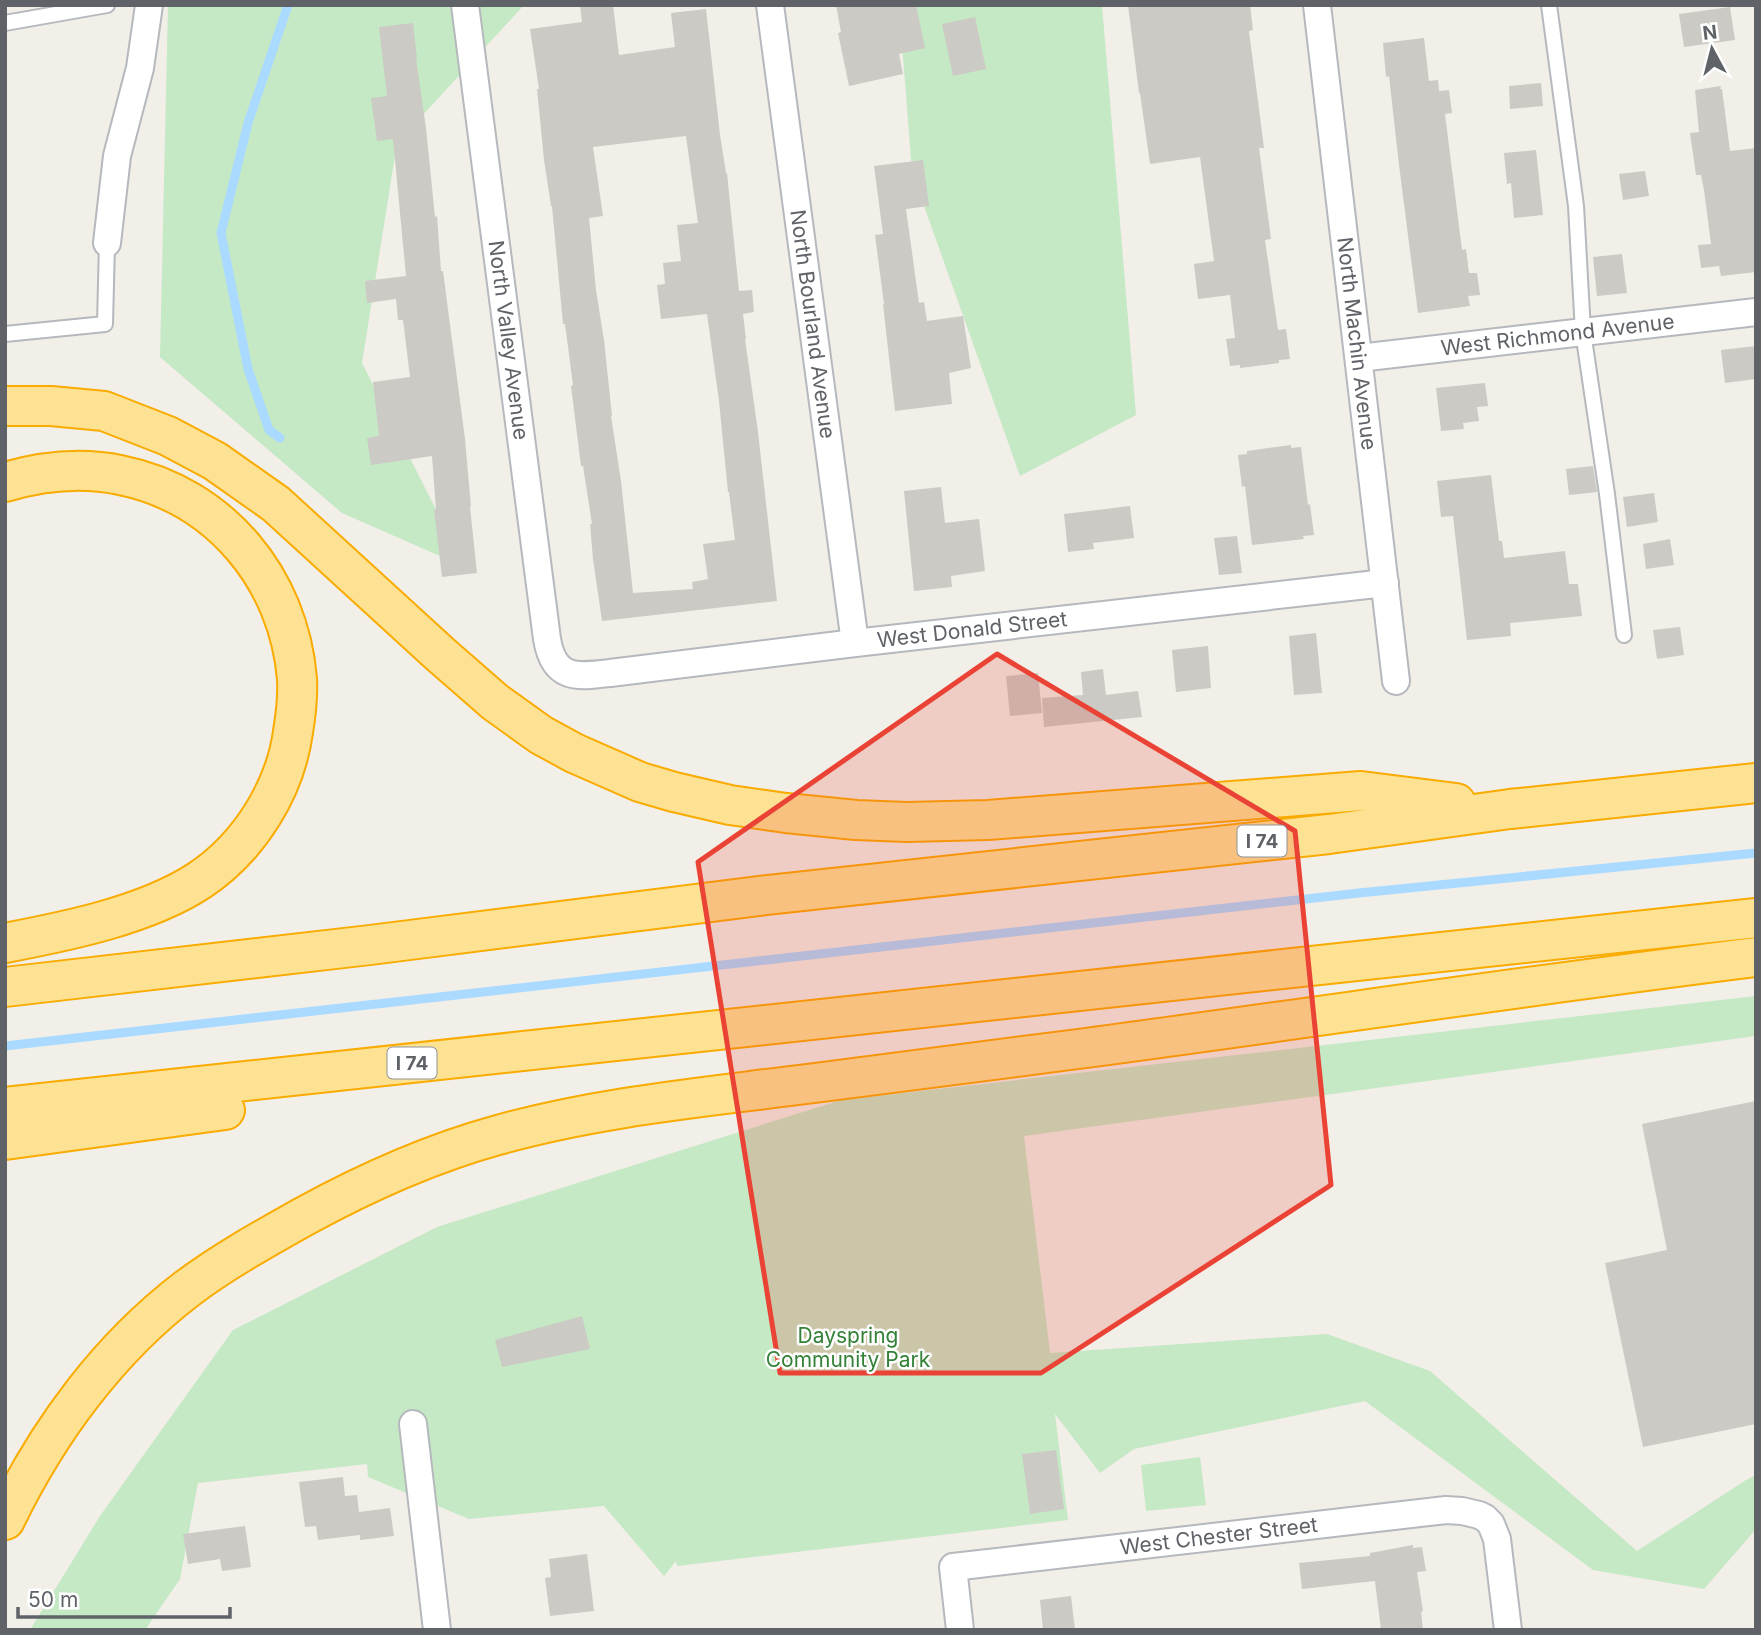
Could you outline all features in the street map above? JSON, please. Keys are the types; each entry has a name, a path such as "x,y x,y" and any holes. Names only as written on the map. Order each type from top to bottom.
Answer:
{"highway":[{"path":"5,406 51,406 104,411 169,436 215,461 276,504 495,702 541,735 574,753 632,779 674,792 730,805 786,813 907,822 1012,818 1362,791 1510,809"},
{"path":"5,482 75,470 121,475 177,495 207,513 240,542 273,589 288,629 297,681 292,741 283,774 262,816 242,842 219,865 200,880 145,907 108,919 5,943"},
{"name":"I 74","path":"5,987 754,897 1329,834 1510,809 1756,783"},
{"name":"I 74","path":"5,1107 1756,918"},
{"path":"5,1520 20,1488 75,1402 131,1340 189,1287 264,1239 338,1198 400,1169 477,1141 532,1126 708,1096 1300,1020 1756,957"},
{"path":"5,1140 248,1107 819,1019"}],"street":[{"path":"107,243 117,156 140,68 149,5"},
{"name":"North Valley Avenue","path":"465,5 547,639 552,659 562,671"},
{"name":"North Bourland Avenue","path":"770,5 855,643"},
{"name":"North Machin Avenue","path":"1317,5 1396,681"},
{"name":"West Richmond Avenue","path":"1359,358 1756,312"},
{"name":"West Donald Street","path":"562,671 587,676 1385,583"},
{"path":"413,1424 437,1630"},
{"name":"West Chester Street","path":"960,1630 953,1567 1446,1510 1462,1511 1485,1518 1491,1524 1496,1535 1508,1630"}],"lane":[{"path":"5,23 107,5"},
{"path":"1549,5 1576,206 1583,332 1624,635"},
{"path":"5,334 105,324 107,243"}],"highlighted area":[{"path":"997,654 1295,831 1331,1185 1041,1373 780,1373 698,862"}],"green space":[{"path":"168,5 524,5 397,143 362,363 465,567 342,513 160,357"},
{"path":"899,5 1102,5 1136,415 1020,476 912,172"},
{"name":"Dayspring Community Park","path":"1756,996 1756,1036 1024,1136 1050,1353 1327,1334 1430,1371 1637,1551 1756,1475 1756,1529 1704,1589 1593,1570 1365,1401 1134,1449 1100,1473 1055,1414 1068,1520 677,1566 676,1561 664,1576 604,1506 469,1519 368,1477 367,1464 198,1483 180,1579 145,1630 30,1630 100,1516 233,1330 437,1227 841,1100"},
{"path":"1200,1457 1206,1505 1146,1511 1141,1465"}],"building":[{"path":"580,5 613,5 619,55 675,47 671,13 706,9 739,291 752,290 754,312 743,314 745,339 777,601 602,621 593,559 592,524 581,466 573,385 563,324 552,206 544,160 539,89 530,29 582,22","holes":["686,136 698,223 677,225 681,261 663,263 665,284 657,285 661,319 707,314 735,540 703,544 708,579 692,582 693,589 633,593 589,218 603,216 593,147"]},
{"path":"836,5 916,5 925,48 899,54 903,74 849,86 838,33 841,32"},
{"path":"1128,5 1250,5 1253,30 1249,31 1264,148 1259,148 1271,239 1265,240 1278,330 1286,329 1290,359 1240,368 1240,365 1230,366 1226,339 1235,338 1230,295 1198,299 1194,264 1214,261 1200,157 1150,164"},
{"path":"1730,7 1735,40 1684,47 1679,14"},
{"path":"975,17 986,69 953,76 942,24"},
{"path":"413,23 435,217 437,216 441,271 465,439 477,573 442,577 434,510 432,456 371,465 367,438 379,436 373,382 410,377 403,320 398,320 396,299 367,303 365,281 406,276 393,139 377,141 371,98 387,96 379,27"},
{"path":"1424,38 1429,81 1438,80 1439,91 1449,90 1452,113 1445,114 1462,250 1466,249 1469,273 1477,273 1480,295 1468,296 1470,306 1418,313 1383,43"},
{"path":"1541,83 1543,106 1510,109 1509,86"},
{"path":"1721,86 1730,151 1756,148 1756,272 1721,276 1719,266 1701,268 1698,245 1711,244 1704,190 1701,175 1696,175 1690,133 1699,132 1695,90"},
{"path":"1536,150 1543,215 1514,218 1511,183 1507,184 1504,153"},
{"path":"923,160 929,206 906,209 919,303 924,302 927,321 963,316 971,368 949,373 952,404 895,411 875,235 883,234 874,166"},
{"path":"1645,171 1649,196 1623,200 1619,174"},
{"path":"1622,254 1627,293 1597,296 1593,257"},
{"path":"1756,346 1756,379 1725,383 1721,350"},
{"path":"1485,383 1488,406 1477,407 1479,421 1463,423 1464,429 1441,431 1436,388"},
{"path":"1291,445 1291,448 1301,447 1314,535 1303,536 1304,539 1252,545 1245,486 1242,487 1238,455 1247,454 1247,451"},
{"path":"1593,466 1597,492 1569,495 1566,469"},
{"path":"1491,475 1499,541 1502,541 1504,558 1565,551 1569,584 1578,584 1582,616 1510,623 1511,636 1467,640 1453,516 1441,517 1437,481"},
{"path":"941,487 945,523 979,519 985,571 951,576 952,587 914,591 904,491"},
{"path":"1654,493 1658,522 1627,527 1623,497"},
{"path":"1130,506 1134,538 1093,543 1094,549 1068,552 1064,514"},
{"path":"1237,536 1242,573 1219,575 1214,538"},
{"path":"1670,539 1674,565 1646,569 1643,544"},
{"path":"1680,627 1684,655 1657,659 1653,630"},
{"path":"1316,633 1322,693 1294,695 1289,636"},
{"path":"1208,646 1211,688 1176,692 1172,650"},
{"path":"1103,669 1106,695 1138,691 1142,717 1044,727 1042,698 1083,695 1081,672"},
{"path":"1038,673 1042,713 1010,716 1006,676"},
{"path":"1756,1101 1756,1424 1643,1447 1605,1263 1667,1250 1642,1124"},
{"path":"582,1316 590,1349 502,1367 495,1340"},
{"path":"1056,1450 1064,1509 1030,1514 1022,1454"},
{"path":"343,1477 345,1496 357,1495 359,1512 390,1508 394,1536 360,1540 360,1535 318,1540 316,1526 305,1527 299,1482"},
{"path":"245,1526 251,1567 222,1571 220,1559 188,1564 183,1534"},
{"path":"1413,1545 1413,1548 1422,1547 1426,1571 1417,1572 1423,1630 1381,1630 1375,1581 1302,1589 1299,1563 1370,1556 1370,1553"},
{"path":"587,1554 594,1611 550,1616 545,1578 551,1577 549,1559"},
{"path":"1071,1596 1075,1630 1043,1630 1040,1600"}],"waterway":[{"path":"280,438 269,430 248,369 221,233 248,123 288,5"},
{"path":"5,1046 1359,893 1756,853"}]}
